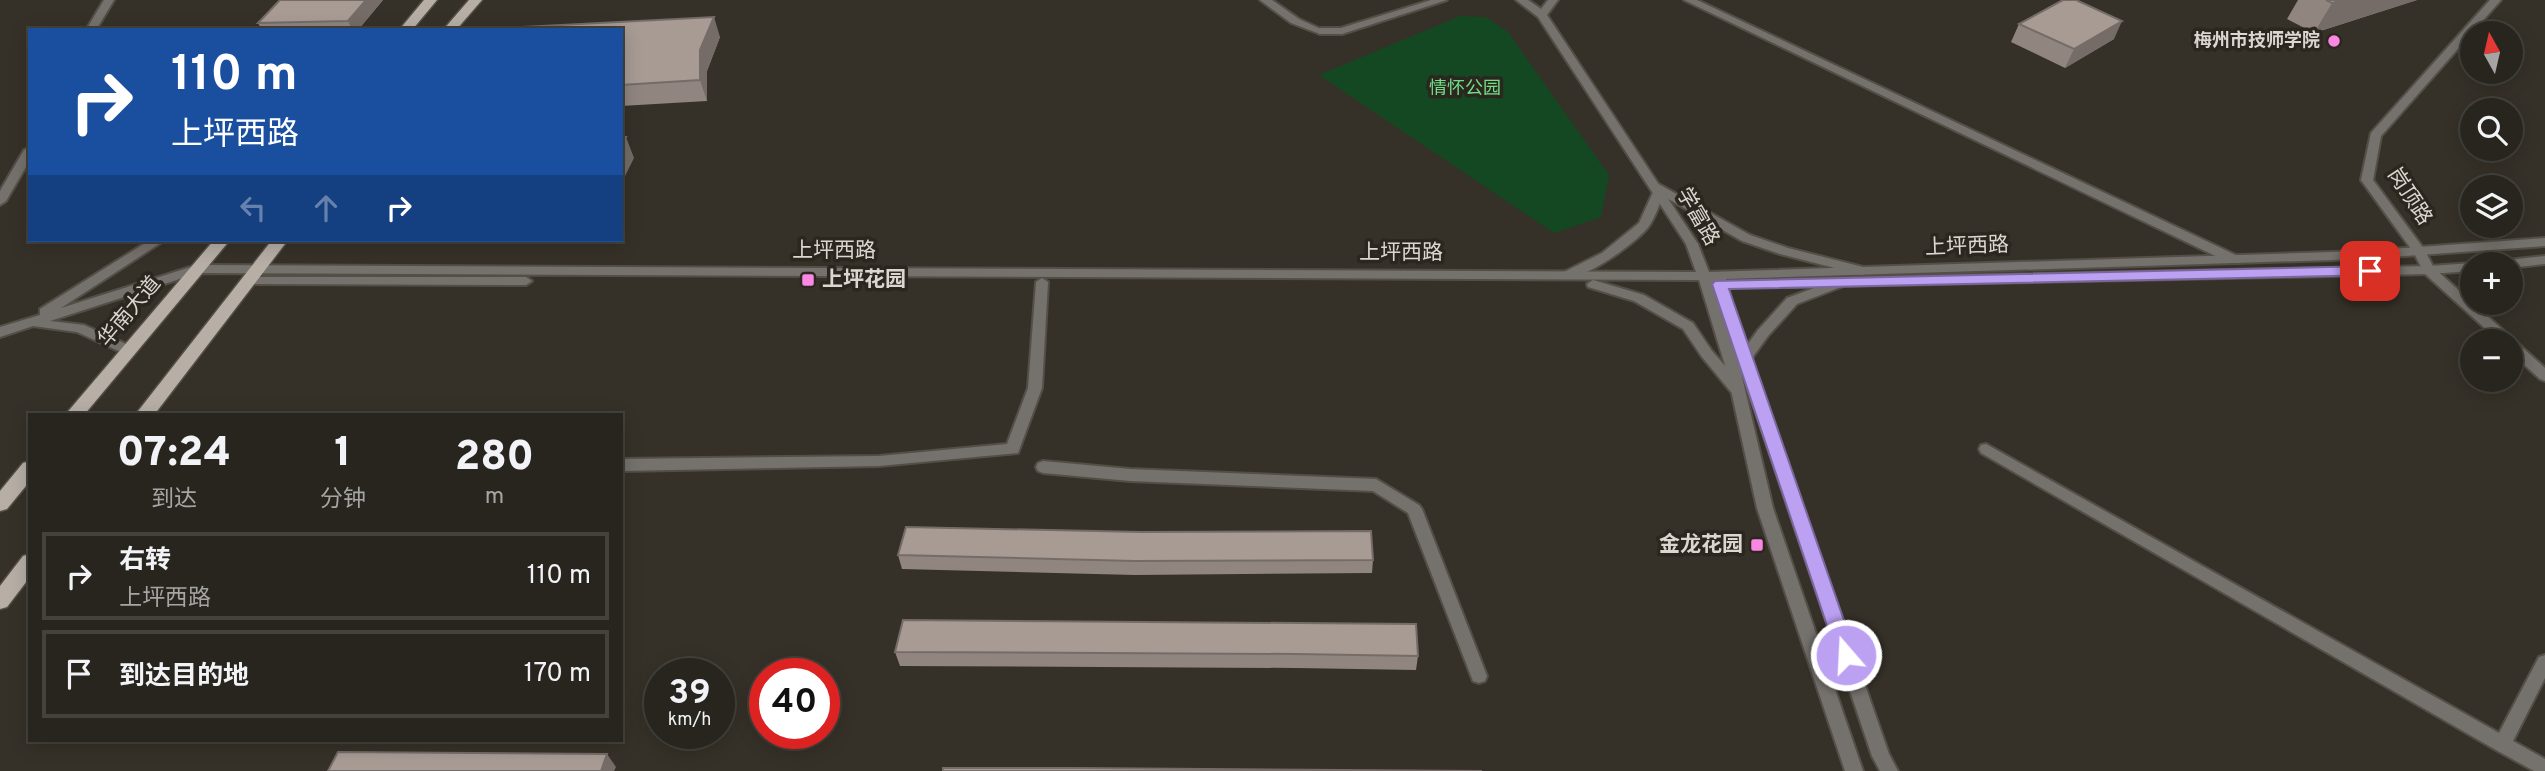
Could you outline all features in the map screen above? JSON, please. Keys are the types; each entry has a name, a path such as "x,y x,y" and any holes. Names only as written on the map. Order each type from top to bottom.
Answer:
{"main road":[{"path":"407,28 431,0"},
{"path":"451,28 475,0"},
{"name":"华南大道","path":"76,413 220,242"},
{"path":"146,413 278,242"},
{"path":"0,504 28,470"},
{"path":"0,601 28,565"}],"street":[{"path":"92,28 109,0"},
{"path":"1265,0 1295,21 1320,31 1342,31 1441,0"},
{"name":"学富路","path":"1521,0 1542,15 1692,244 1712,280 1881,756 1889,771"},
{"path":"1542,15 1553,0"},
{"path":"1689,0 2235,260"},
{"name":"岗顶路","path":"2494,329 2429,270 2420,252 2367,180 2375,135 2496,0"},
{"path":"0,201 28,153"},
{"path":"1569,275 1606,256 1644,225 1657,190 1746,238 1784,251 1862,271"},
{"path":"29,323 156,242"},
{"name":"上坪西路","path":"252,276 1593,284 1862,271 2420,252 2545,242"},
{"path":"2523,262 2545,260"},
{"name":"上坪西路","path":"252,276 1569,275 1841,282 2460,268"},
{"path":"0,332 197,269 252,276"},
{"name":"学富路","path":"1712,280 1714,301 1734,372 1765,508 1854,771"},
{"path":"623,465 879,461 1013,449 1035,388 1042,282"},
{"path":"1734,372 1791,301 1841,282"},
{"path":"1593,284 1639,298 1688,326 1707,354 1736,388"},
{"path":"29,323 79,328 128,350"},
{"path":"2523,356 2545,376"},
{"path":"1986,449 2545,768"},
{"path":"1043,467 1130,475 1376,485 1413,509 1479,676"},
{"path":"2502,744 2545,662"}],"green space":[{"name":"情怀公园","path":"1460,16 1486,17 1508,32 1609,175 1601,217 1554,233 1319,75"}],"building":[{"path":"280,0 366,0 348,21 258,23"},
{"path":"2063,0 2076,0 2122,21 2074,49 2019,24"},
{"path":"714,17 700,50 700,80 623,85 623,28 503,28"},
{"path":"906,527 1141,532 1371,531 1373,560 1134,561 898,555"},
{"path":"903,620 1416,624 1418,656 895,652"},
{"path":"338,752 607,754 601,771 328,771"},
{"path":"943,768 1073,768 1482,771 943,771"}],"place":[{"name":"梅州市技师学院","path":"2334,41"},
{"name":"上坪花园","path":"808,280"},
{"name":"金龙花园","path":"1757,545"}],"route":[{"path":"1846,655 1720,284 2370,271"}]}
